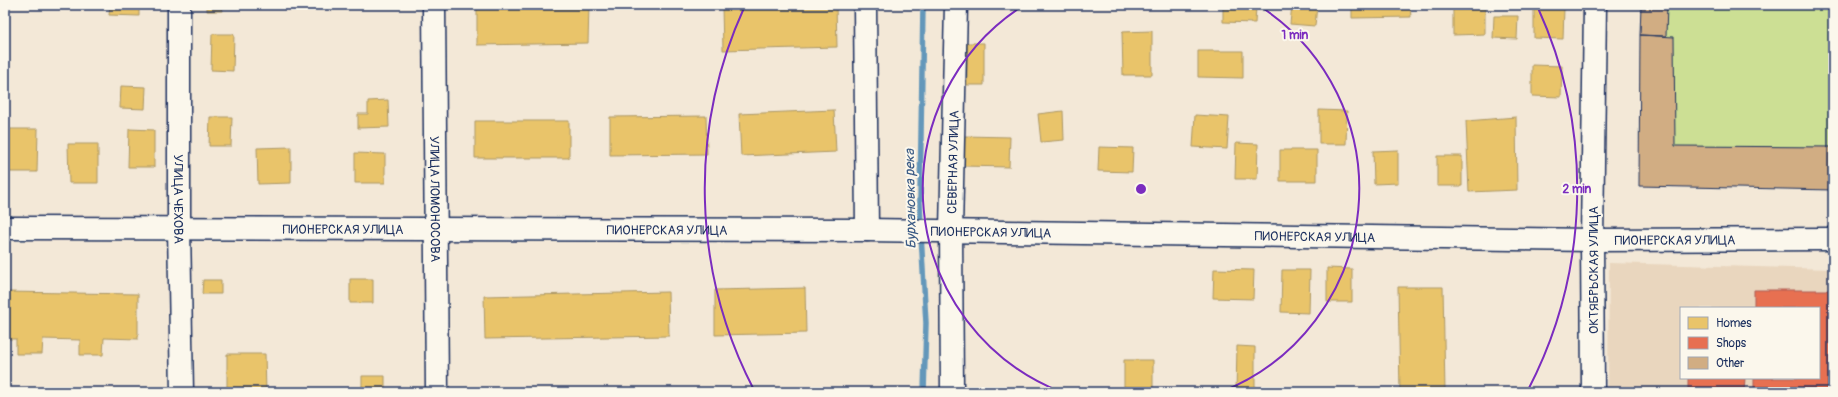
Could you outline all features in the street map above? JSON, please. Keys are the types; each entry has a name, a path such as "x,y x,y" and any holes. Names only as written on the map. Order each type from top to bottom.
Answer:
{"street":[{"name":"УЛИЦА ЧЕХОВА","path":"179,5 179,228 182,392"},
{"name":"УЛИЦА ЛОМОНОСОВА","path":"434,5 437,392"},
{"path":"865,5 867,230"},
{"name":"СЕВЕРНАЯ УЛИЦА","path":"952,392 951,230 956,5"},
{"name":"ОКТЯБРЬСКАЯ УЛИЦА","path":"1594,392 1592,240 1595,5"},
{"name":"ПИОНЕРСКАЯ УЛИЦА","path":"5,228 951,230 1592,240 1833,239"}],"shaded area":[{"path":"1609,263 1833,269 1833,392 1608,392"}],"green space":[{"path":"1646,5 1833,5 1833,189 1647,184"}],"building: Homes":[{"path":"110,5 139,5 139,16 109,15"},
{"path":"207,5 222,5 222,11 207,11"},
{"path":"477,5 589,5 588,43 477,45"},
{"path":"836,5 837,47 723,50 722,7"},
{"path":"1292,5 1317,5 1315,26 1290,24"},
{"path":"1352,5 1410,5 1411,17 1352,18"},
{"path":"1223,6 1256,7 1255,23 1223,22"},
{"path":"1453,7 1485,7 1485,34 1453,35"},
{"path":"1534,7 1564,8 1563,39 1534,38"},
{"path":"1494,16 1518,16 1517,39 1493,38"},
{"path":"1152,31 1152,75 1123,75 1122,32"},
{"path":"212,34 234,34 233,71 211,70"},
{"path":"967,43 984,43 984,85 967,85"},
{"path":"1198,51 1243,51 1243,78 1198,77"},
{"path":"1532,65 1562,66 1561,97 1532,96"},
{"path":"121,86 146,87 145,109 120,108"},
{"path":"388,100 389,127 358,128 358,114 368,114 368,101"},
{"path":"834,110 836,152 741,156 739,114"},
{"path":"1319,110 1347,111 1346,144 1319,144"},
{"path":"1063,111 1064,140 1041,142 1038,114"},
{"path":"1195,115 1229,117 1227,149 1193,147"},
{"path":"706,116 707,154 610,155 610,117"},
{"path":"210,117 232,117 231,146 209,146"},
{"path":"1516,117 1517,190 1469,192 1466,121"},
{"path":"475,121 569,121 569,158 475,158"},
{"path":"6,129 38,129 37,172 5,172"},
{"path":"129,129 154,130 154,167 128,167"},
{"path":"964,136 1010,137 1009,167 963,166"},
{"path":"1236,143 1258,144 1257,179 1235,179"},
{"path":"68,144 98,144 98,183 69,183"},
{"path":"291,147 291,183 258,184 257,148"},
{"path":"1099,147 1133,148 1132,172 1098,171"},
{"path":"1280,150 1317,150 1317,181 1280,181"},
{"path":"1398,150 1398,183 1374,184 1373,151"},
{"path":"355,153 385,154 385,183 355,183"},
{"path":"1437,156 1462,156 1462,186 1437,186"},
{"path":"1327,268 1352,269 1352,302 1327,302"},
{"path":"1214,269 1254,270 1253,299 1213,298"},
{"path":"1282,270 1310,270 1309,313 1281,312"},
{"path":"350,279 373,279 373,303 350,303"},
{"path":"203,280 221,280 221,294 202,294"},
{"path":"1398,287 1443,287 1445,392 1400,392"},
{"path":"805,288 806,333 715,335 715,290"},
{"path":"5,292 138,294 138,339 104,338 103,355 80,355 80,340 43,339 42,354 16,354 16,339 5,339"},
{"path":"668,292 669,336 485,339 484,296"},
{"path":"1237,346 1255,347 1255,392 1236,392"},
{"path":"227,354 265,354 266,392 227,392"},
{"path":"1124,360 1153,360 1153,388 1124,387"},
{"path":"362,376 385,376 385,392 362,392"}],"building: Shops":[{"path":"1754,290 1833,290 1833,392 1754,392 1754,379 1820,379 1820,307 1754,307"},
{"path":"1688,379 1745,379 1744,392 1688,392"}],"building: Other":[{"path":"1641,5 1667,5 1666,36 1640,35"},
{"path":"1640,35 1674,37 1675,146 1833,147 1833,190 1639,186"}],"waterway":[{"name":"Бурхановка река","path":"921,226 920,201 923,5"},
{"name":"Бурхановка река","path":"921,234 926,323 924,392"}]}
